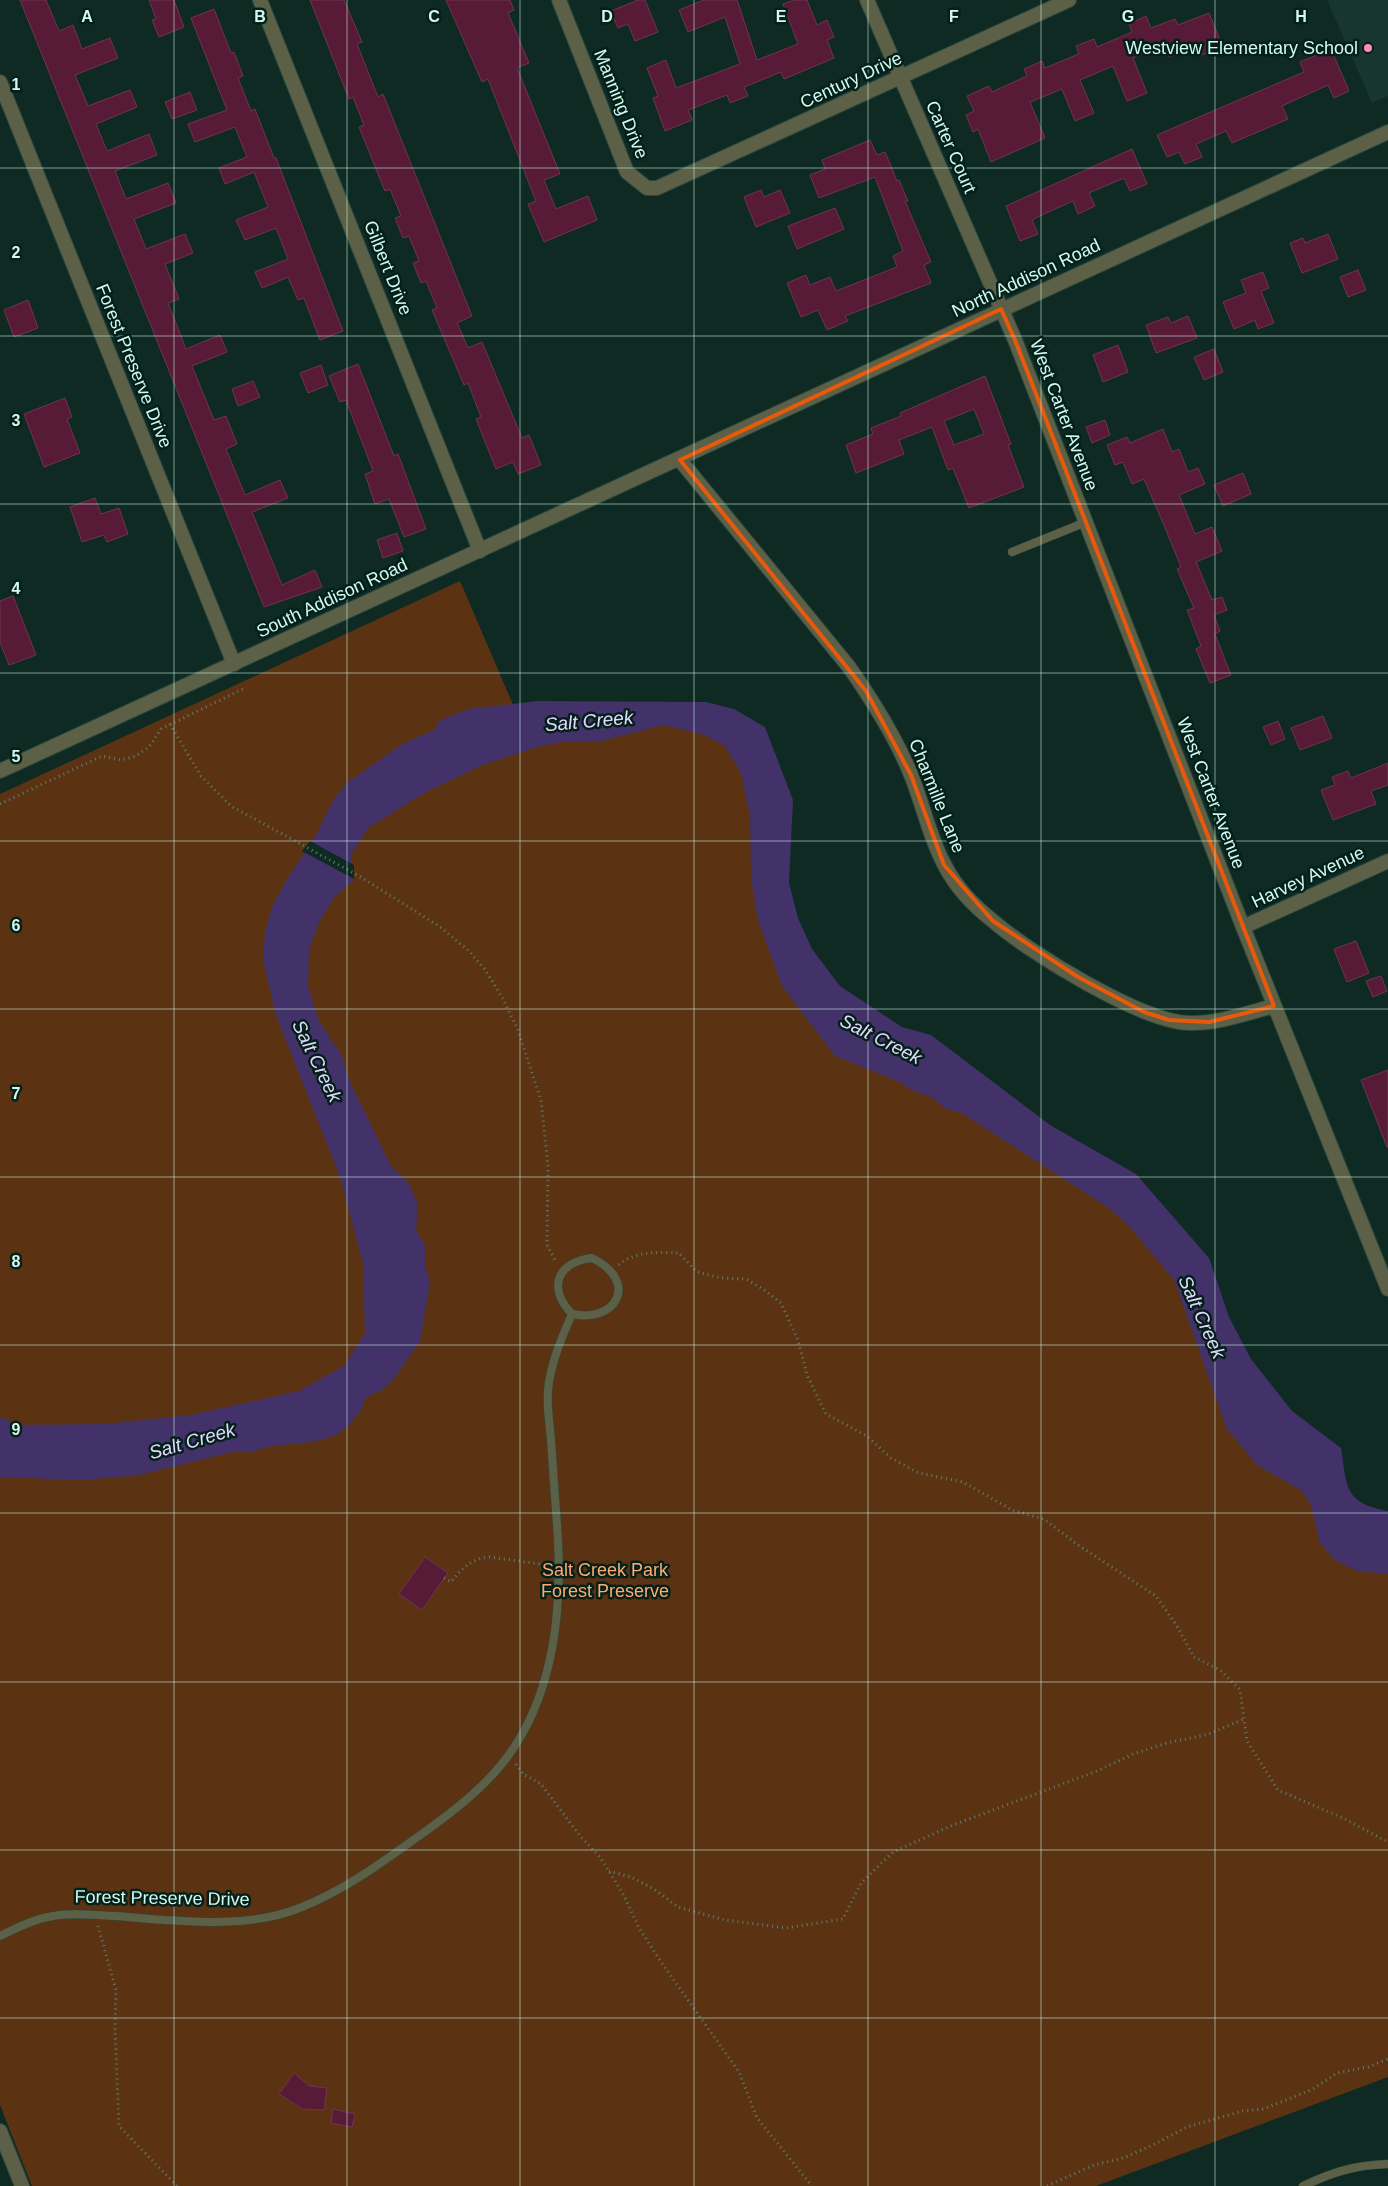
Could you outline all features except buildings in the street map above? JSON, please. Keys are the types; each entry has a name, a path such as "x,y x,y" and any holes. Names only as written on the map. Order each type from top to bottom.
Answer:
{"street":[{"name":"Gilbert Drive","path":"260,0 480,551"},
{"name":"Manning Drive","path":"559,0 627,172 647,188"},
{"name":"Carter Court","path":"867,0 1001,309"},
{"name":"Century Drive","path":"647,188 658,188 666,185 1069,0"},
{"name":"Forest Preserve Drive","path":"0,82 234,664"},
{"name":"North Addison Road","path":"680,460 1001,309 1388,132"},
{"name":"West Carter Avenue","path":"1001,309 1274,1006 1384,1264 1388,1289"},
{"name":"South Addison Road","path":"0,771 680,460"},
{"name":"Charmille Lane","path":"680,460 849,667 866,691 886,723 911,775 934,843 944,865 973,903 993,922 1026,946 1078,977 1144,1012 1169,1020 1188,1023 1209,1022 1274,1006"},
{"name":"Harvey Avenue","path":"1243,927 1388,861"},
{"path":"0,2131 22,2186"}],"lane":[{"path":"1012,552 1086,522"},
{"path":"592,1258 613,1271 618,1279 620,1289 616,1300 609,1308 597,1315 584,1317 572,1314 564,1306 557,1289 563,1270 573,1263 592,1258"},
{"name":"Forest Preserve Drive","path":"0,1936 48,1916 95,1915 194,1921 244,1920 277,1915 302,1908 344,1887 445,1817 494,1774 528,1725 542,1690 555,1630 559,1600 548,1385 557,1348 572,1314"},
{"path":"1303,2186 1329,2174 1361,2165 1388,2164"}],"path":[{"path":"0,804 102,756 121,760 136,756 149,747 161,729 245,688"},
{"path":"170,724 196,768 216,792 231,806 359,876 453,936 486,971 503,999 518,1030 541,1100 548,1166 547,1245 552,1257 563,1270"},
{"path":"613,1271 625,1259 656,1252 679,1253 698,1272 721,1278 746,1278 763,1288 781,1303 798,1340 807,1375 826,1414 866,1436 891,1458 919,1473 963,1482 1012,1510 1044,1519 1078,1545 1156,1596 1177,1626 1194,1657 1220,1670 1240,1690 1247,1742 1278,1790 1343,1818 1388,1842"},
{"path":"444,1578 451,1582 462,1568 479,1558 489,1557 558,1566"},
{"path":"609,1871 631,1877 654,1889 678,1907 725,1920 786,1928 843,1919 861,1883 893,1852 953,1824 1097,1771 1133,1754 1168,1743 1209,1734 1244,1719"},
{"path":"509,1755 523,1774 541,1784 609,1871 661,1962 739,2072 757,2118 812,2186"},
{"path":"95,1915 116,1990 115,2028 118,2126 177,2186"},
{"path":"1047,2186 1094,2165 1123,2158 1187,2127 1243,2111 1264,2109 1313,2089 1338,2073 1388,2059"}],"highlighted area":[{"path":"1001,309 1015,340 1274,1006 1209,1022 1169,1020 1144,1012 1078,977 993,921 944,865 911,775 866,691 680,460"}],"shaded area":[{"name":"Westview Elementary School","path":"1327,0 1388,0 1388,96 1372,103"}],"green space":[{"name":"Salt Creek Park Forest Preserve","path":"460,581 523,728 693,713 755,761 792,963 1097,1177 1388,1542 1388,2077 1096,2186 32,2186 0,2105 0,794"}],"water":[{"name":"Salt Creek","path":"538,701 706,702 734,709 765,727 793,800 789,883 798,918 812,949 840,986 902,1027 931,1035 1050,1125 1136,1174 1209,1258 1229,1317 1251,1359 1292,1411 1341,1448 1347,1483 1355,1498 1374,1508 1388,1511 1388,1574 1358,1571 1336,1561 1320,1543 1310,1503 1302,1491 1257,1465 1227,1429 1174,1280 1129,1226 1109,1208 960,1112 947,1109 928,1096 910,1089 904,1084 835,1056 782,986 758,921 751,878 750,816 741,773 724,745 702,734 663,725 602,741 569,741 541,746 485,764 426,792 368,828 351,855 353,881 335,896 318,924 309,951 308,986 319,1021 342,1056 350,1082 391,1166 408,1182 418,1204 416,1230 425,1245 425,1266 430,1282 420,1341 393,1380 383,1389 364,1399 360,1412 346,1428 337,1434 318,1441 274,1446 252,1452 237,1451 139,1475 82,1480 0,1477 0,1418 4,1417 14,1425 105,1424 190,1415 299,1391 344,1366 365,1333 363,1263 340,1177 275,1013 263,958 265,934 271,909 287,879 316,835 333,800 348,782 402,744 434,730 440,720 468,709"}],"pier":[{"path":"310,841 354,865 354,879 302,851"}],"place":[{"name":"Westview Elementary School","path":"1368,48"}]}
